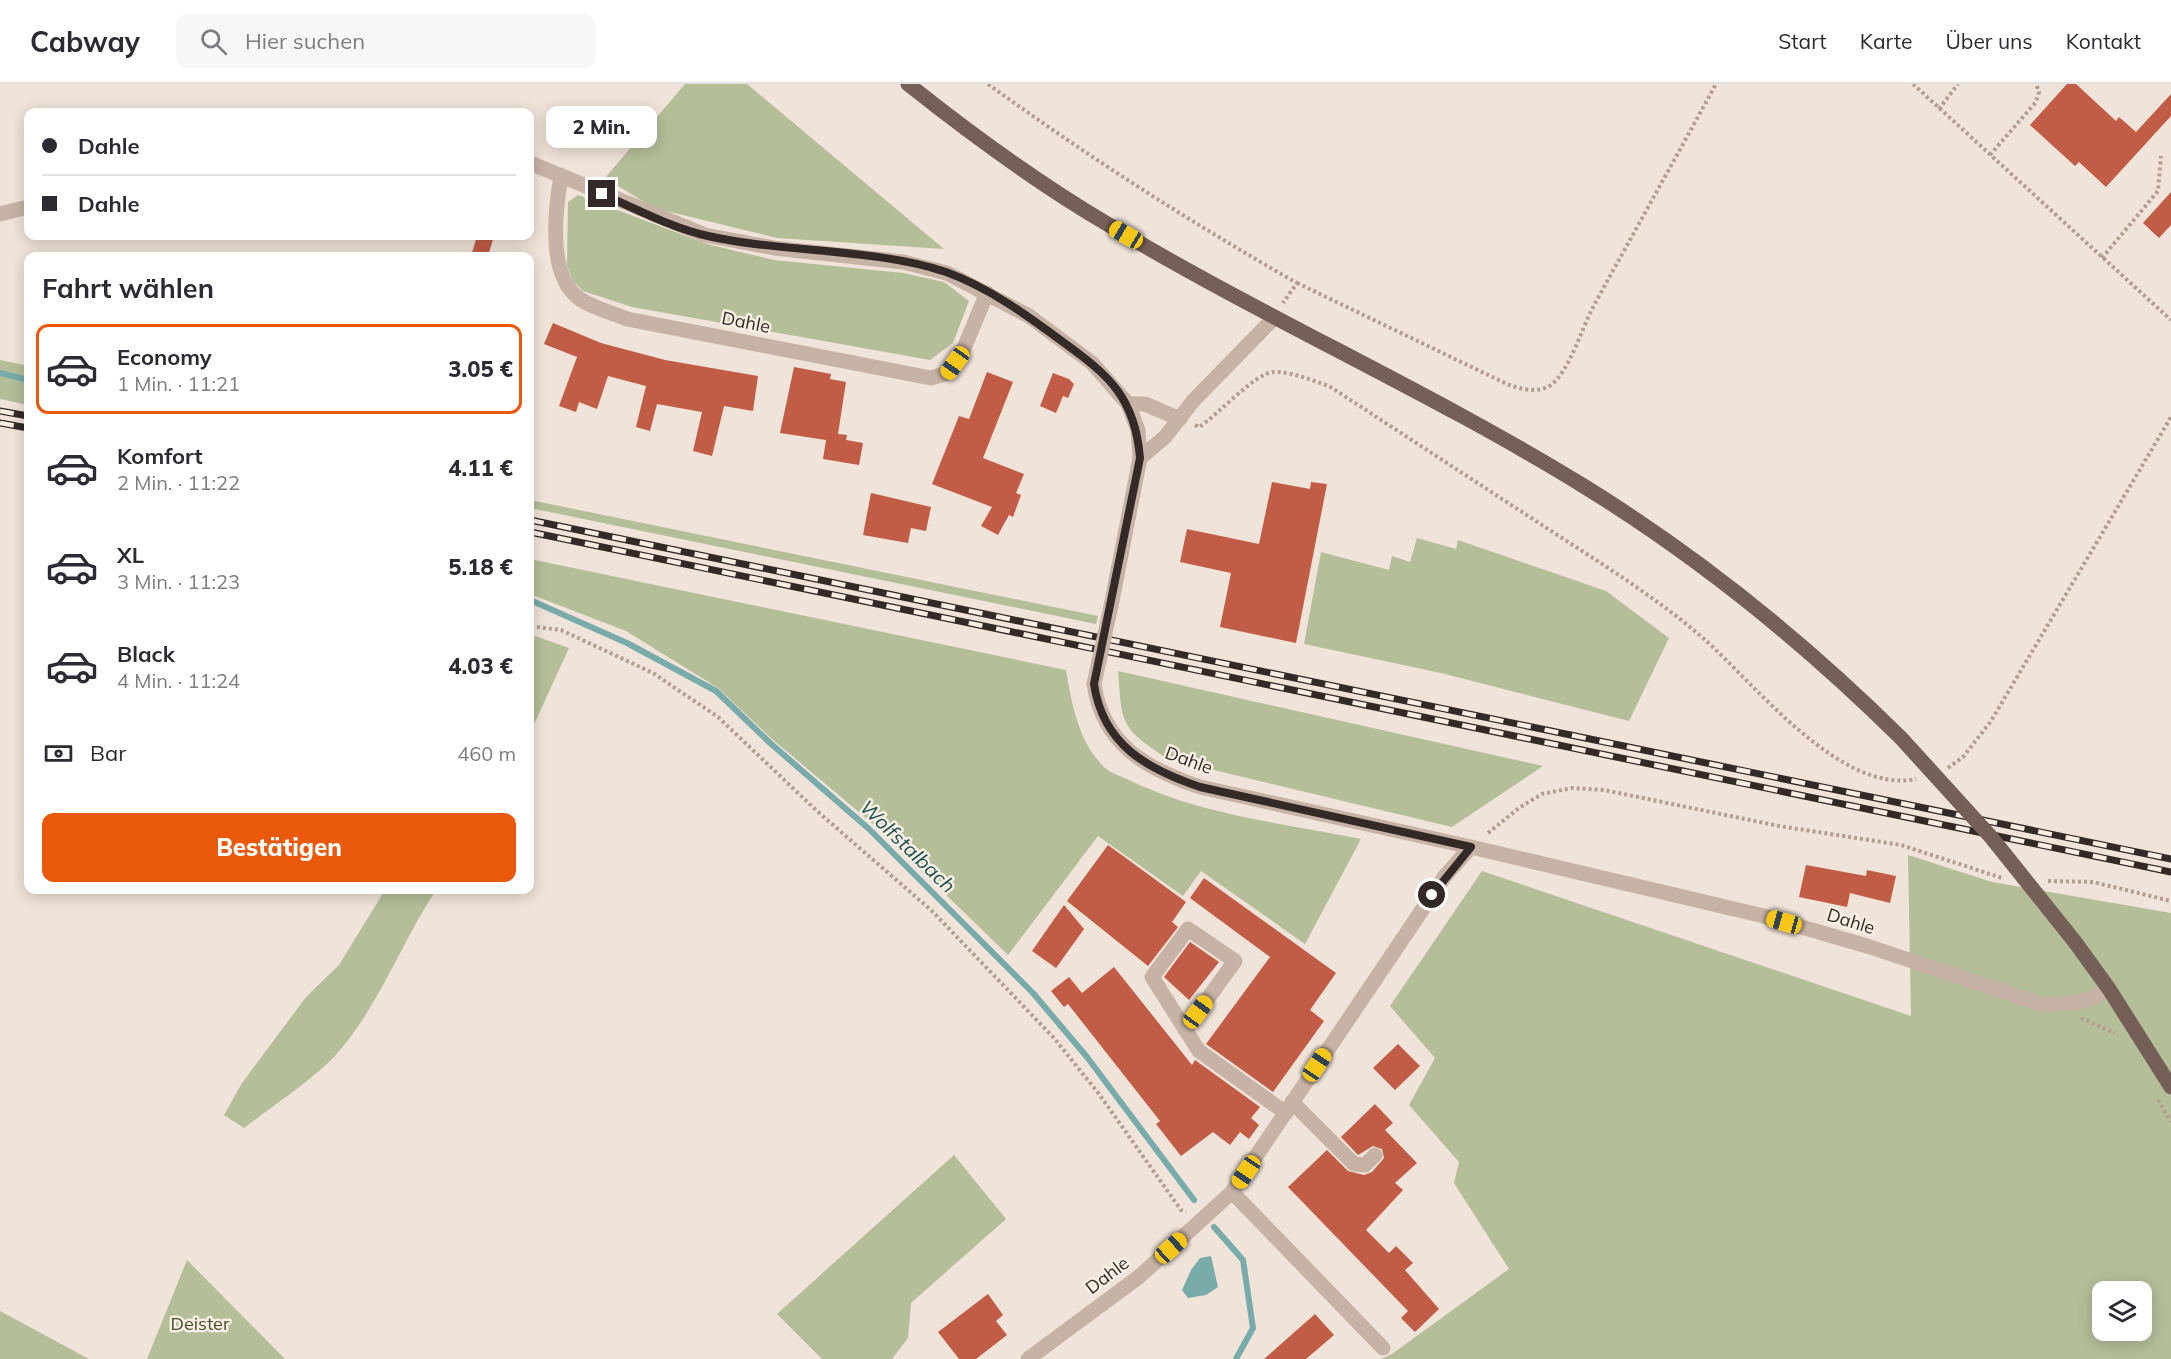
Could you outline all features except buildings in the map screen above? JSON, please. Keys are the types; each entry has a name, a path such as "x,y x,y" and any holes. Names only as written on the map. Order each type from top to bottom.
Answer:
{"main road":[{"path":"908,84 1029,173 1108,224 1275,317 1487,429 1584,486 1712,572 1802,644 1900,738 1991,837 2075,942 2109,989 2171,1087"}],"street":[{"name":"Dahle","path":"534,165 705,236 774,248 903,262 947,273 1029,316 1092,363 1128,404 1138,430 1140,458 1094,684 1097,703 1109,727 1130,752 1161,773 1200,787 1471,847 1764,916 1866,946 2041,1004 2068,1005 2090,1000 2109,989"},
{"name":"Dahle","path":"561,176 557,196 557,262 564,284 580,300 627,319 931,378 948,374 962,353 987,293"},
{"path":"0,214 24,208"},
{"path":"1140,458 1180,419 1193,401 1275,317"},
{"path":"1128,404 1144,404 1180,419"},
{"name":"Dahle","path":"1028,1359 1140,1276 1232,1192 1445,876 1471,847"},
{"path":"1185,1030 1235,961 1188,929 1152,977 1185,1030 1199,1051 1289,1108 1354,1164 1365,1165 1375,1155"},
{"path":"1232,1192 1383,1348"}],"path":[{"path":"987,84 1082,151 1203,229 1297,283 1507,384 1531,390 1552,384 1564,367 1591,312 1716,84"},
{"path":"1913,84 2171,320"},
{"path":"1939,109 1958,84"},
{"path":"1990,155 2036,102 2039,92 2036,84"},
{"path":"2102,258 2158,191 2161,156"},
{"path":"1275,317 1297,283"},
{"path":"537,627 561,630 653,673 718,717 817,811 932,911 1054,1038 1099,1094 1181,1210 1203,1220"},
{"path":"1471,847 1519,808 1542,794 1572,788 1604,790 1779,826 1901,845 2005,879"},
{"path":"2037,882 2069,880 2093,882 2171,901"},
{"path":"2068,1005 2085,1022 2100,1025 2114,1032 2120,1041"},
{"path":"2152,1090 2171,1122"}],"green space":[{"path":"685,84 747,84 944,249 777,238 654,208 605,178"},
{"path":"578,195 707,244 774,260 903,273 944,282 969,301 953,343 930,360 632,307 583,291 573,281 567,265 568,202"},
{"path":"0,360 24,365 24,404 0,399"},
{"path":"534,501 1098,616 1096,624 534,509"},
{"path":"1417,538 1456,549 1458,540 1606,591 1669,638 1629,721 1441,673 1304,644 1321,552 1389,570 1392,556 1410,562"},
{"path":"534,560 1066,670 1077,721 1082,733 1094,756 1111,772 1155,791 1212,810 1361,839 1305,944 1201,871 1183,896 1098,836 1008,955 873,824 772,739 718,688 626,631 534,596"},
{"path":"535,636 569,648 534,724"},
{"path":"1118,671 1543,766 1452,827 1168,759 1141,740 1127,724 1121,704"},
{"path":"1908,855 1992,882 2171,913 2171,1359 1381,1359 1392,1354 1509,1269 1454,1183 1459,1162 1409,1105 1435,1058 1390,1006 1482,871 1911,1016"},
{"path":"383,894 433,894 364,1018 334,1057 244,1128 224,1115 242,1083 306,997 339,965"},
{"path":"954,1155 1006,1219 911,1303 908,1338 892,1359 822,1359 777,1314"},
{"name":"Deister","path":"187,1260 285,1359 147,1359"},
{"path":"0,1311 89,1359 0,1359"}],"water":[{"path":"1211,1256 1218,1287 1206,1295 1188,1298 1182,1290 1191,1270 1200,1258"}],"waterway":[{"name":"Wolfstalbach","path":"0,373 24,379"},
{"name":"Wolfstalbach","path":"534,602 627,643 716,691 769,742 869,829 1033,993 1087,1057 1194,1200"},
{"name":"Wolfstalbach","path":"1214,1227 1243,1260 1253,1328 1236,1359"}],"railway":[{"path":"0,411 24,415"},
{"path":"0,423 24,427"},
{"path":"534,521 2171,859"},
{"path":"534,533 2171,872"}],"route":[{"path":"602,194 705,236 774,248 903,262 947,273 1029,316 1092,363 1128,404 1138,430 1140,458 1094,684 1097,703 1109,727 1130,752 1161,773 1200,787 1471,847 1445,876 1432,895"}]}
